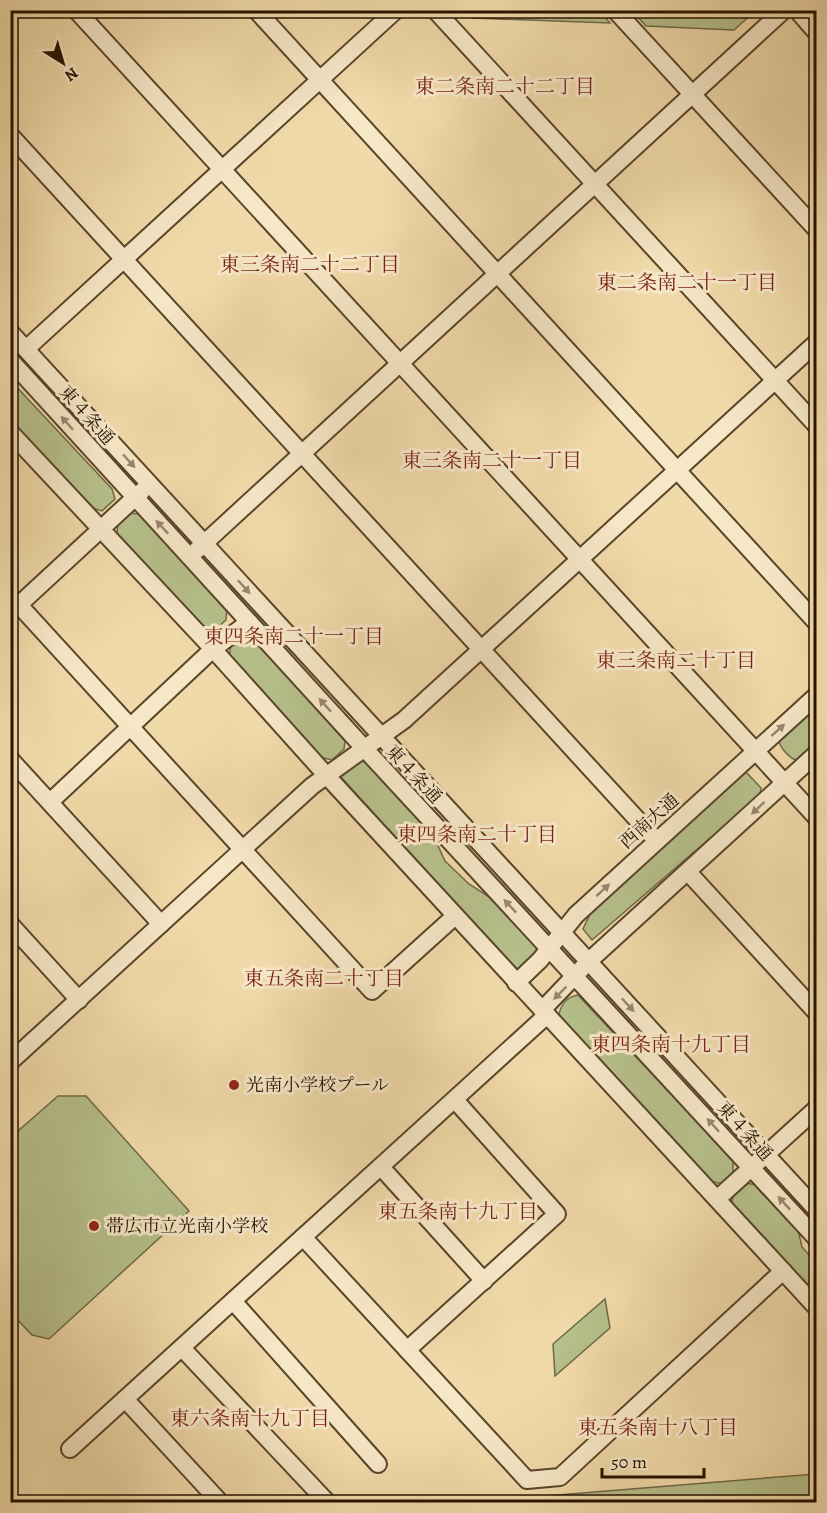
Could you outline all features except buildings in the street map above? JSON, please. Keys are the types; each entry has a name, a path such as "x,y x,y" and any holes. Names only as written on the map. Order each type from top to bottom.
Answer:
{"street":[{"path":"76,10 816,818"},
{"path":"256,10 816,622"},
{"path":"16,343 123,258 222,171 396,10"},
{"path":"435,10 816,425"},
{"path":"615,10 816,229"},
{"path":"190,557 784,10"},
{"path":"797,10 816,32"},
{"path":"10,135 656,840"},
{"name":"東４条通","path":"16,343 205,543 816,1209"},
{"path":"10,1062 326,775 404,720 816,343"},
{"name":"東４条通","path":"10,360 816,1238"},
{"path":"10,432 213,649 455,916 816,1307"},
{"path":"150,484 15,609 130,727 372,991 455,916"},
{"path":"50,802 213,649 249,622"},
{"name":"西南大通","path":"516,982 550,948 562,932 656,840 816,696"},
{"path":"70,1449 455,1100 545,1013 589,961 816,754"},
{"path":"10,759 162,924"},
{"path":"688,872 816,1012"},
{"path":"10,924 79,1000"},
{"path":"407,1350 557,1214 455,1100"},
{"path":"717,1199 816,1109"},
{"path":"381,1167 484,1281"},
{"path":"303,1237 527,1480 560,1477 783,1271"},
{"path":"233,1301 378,1464"},
{"path":"182,1348 327,1503"},
{"path":"125,1399 218,1500"}],"green space":[{"path":"465,11 599,11 610,23 472,18"},
{"path":"632,11 755,11 734,30 646,26"},
{"path":"11,381 112,489 115,499 102,511 89,507 11,421"},
{"path":"127,513 141,514 227,609 226,620 216,629 203,629 117,534 118,522"},
{"path":"240,638 259,645 345,741 344,749 332,760 315,756 229,657 231,645"},
{"path":"816,703 816,744 799,761 795,760 785,752 778,737"},
{"path":"360,760 368,764 434,837 445,861 469,884 494,900 537,945 539,953 522,970 513,968 340,776"},
{"path":"746,772 761,788 760,795 592,940 583,929 592,910 741,773"},
{"path":"578,995 733,1160 733,1175 722,1184 707,1180 558,1019 564,1003"},
{"path":"58,1096 86,1096 189,1211 49,1339 32,1335 11,1313 10,1138"},
{"path":"746,1183 756,1185 798,1230 802,1247 816,1263 816,1297 732,1205 733,1194"},
{"path":"605,1299 610,1328 555,1376 553,1344"},
{"path":"816,1474 816,1502 470,1502"}],"place":[{"name":"光南小学校プール","path":"234,1085"},
{"name":"帯広市立光南小学校","path":"94,1226"}],"district":[{"name":"東二条南二十二丁目","path":"505,86"},
{"name":"東三条南二十二丁目","path":"310,264"},
{"name":"東二条南二十一丁目","path":"687,282"},
{"name":"東三条南二十一丁目","path":"492,460"},
{"name":"東四条南二十一丁目","path":"294,636"},
{"name":"東三条南二十丁目","path":"676,660"},
{"name":"東四条南二十丁目","path":"477,834"},
{"name":"東五条南二十丁目","path":"324,978"},
{"name":"東四条南十九丁目","path":"671,1044"},
{"name":"東五条南十九丁目","path":"458,1211"},
{"name":"東六条南十九丁目","path":"250,1418"},
{"name":"東五条南十八丁目","path":"658,1427"}]}
